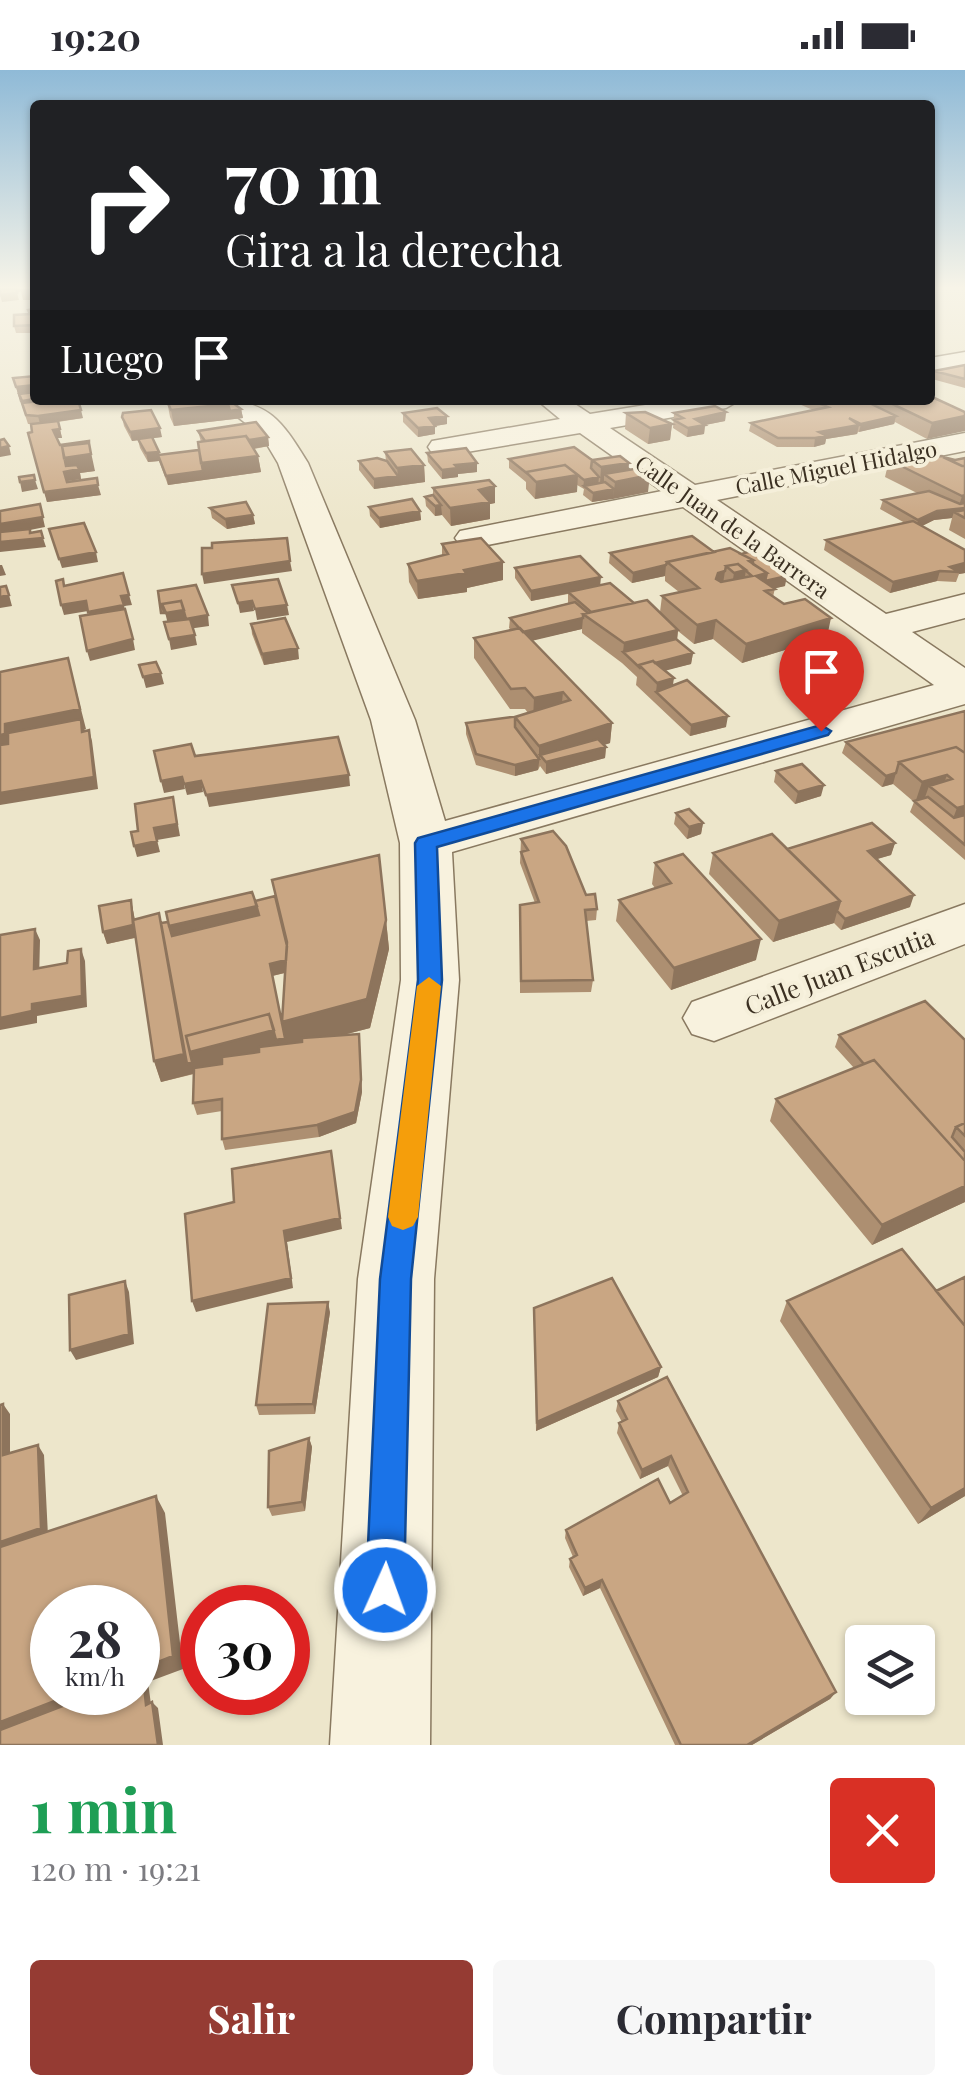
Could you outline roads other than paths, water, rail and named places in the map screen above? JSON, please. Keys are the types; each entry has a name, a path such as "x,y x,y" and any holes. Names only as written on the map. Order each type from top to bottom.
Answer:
{"street":[{"path":"237,405 274,431 292,463 393,720 426,843 430,980 396,1279 380,1745"},
{"name":"Calle Juan de la Barrera","path":"558,405 965,688"},
{"path":"443,447 697,405"},
{"name":"Calle Miguel Hidalgo","path":"472,538 965,442"},
{"path":"880,628 965,606"},
{"path":"426,843 965,688"},
{"name":"Calle Juan Escutia","path":"714,1018 965,923"}]}
